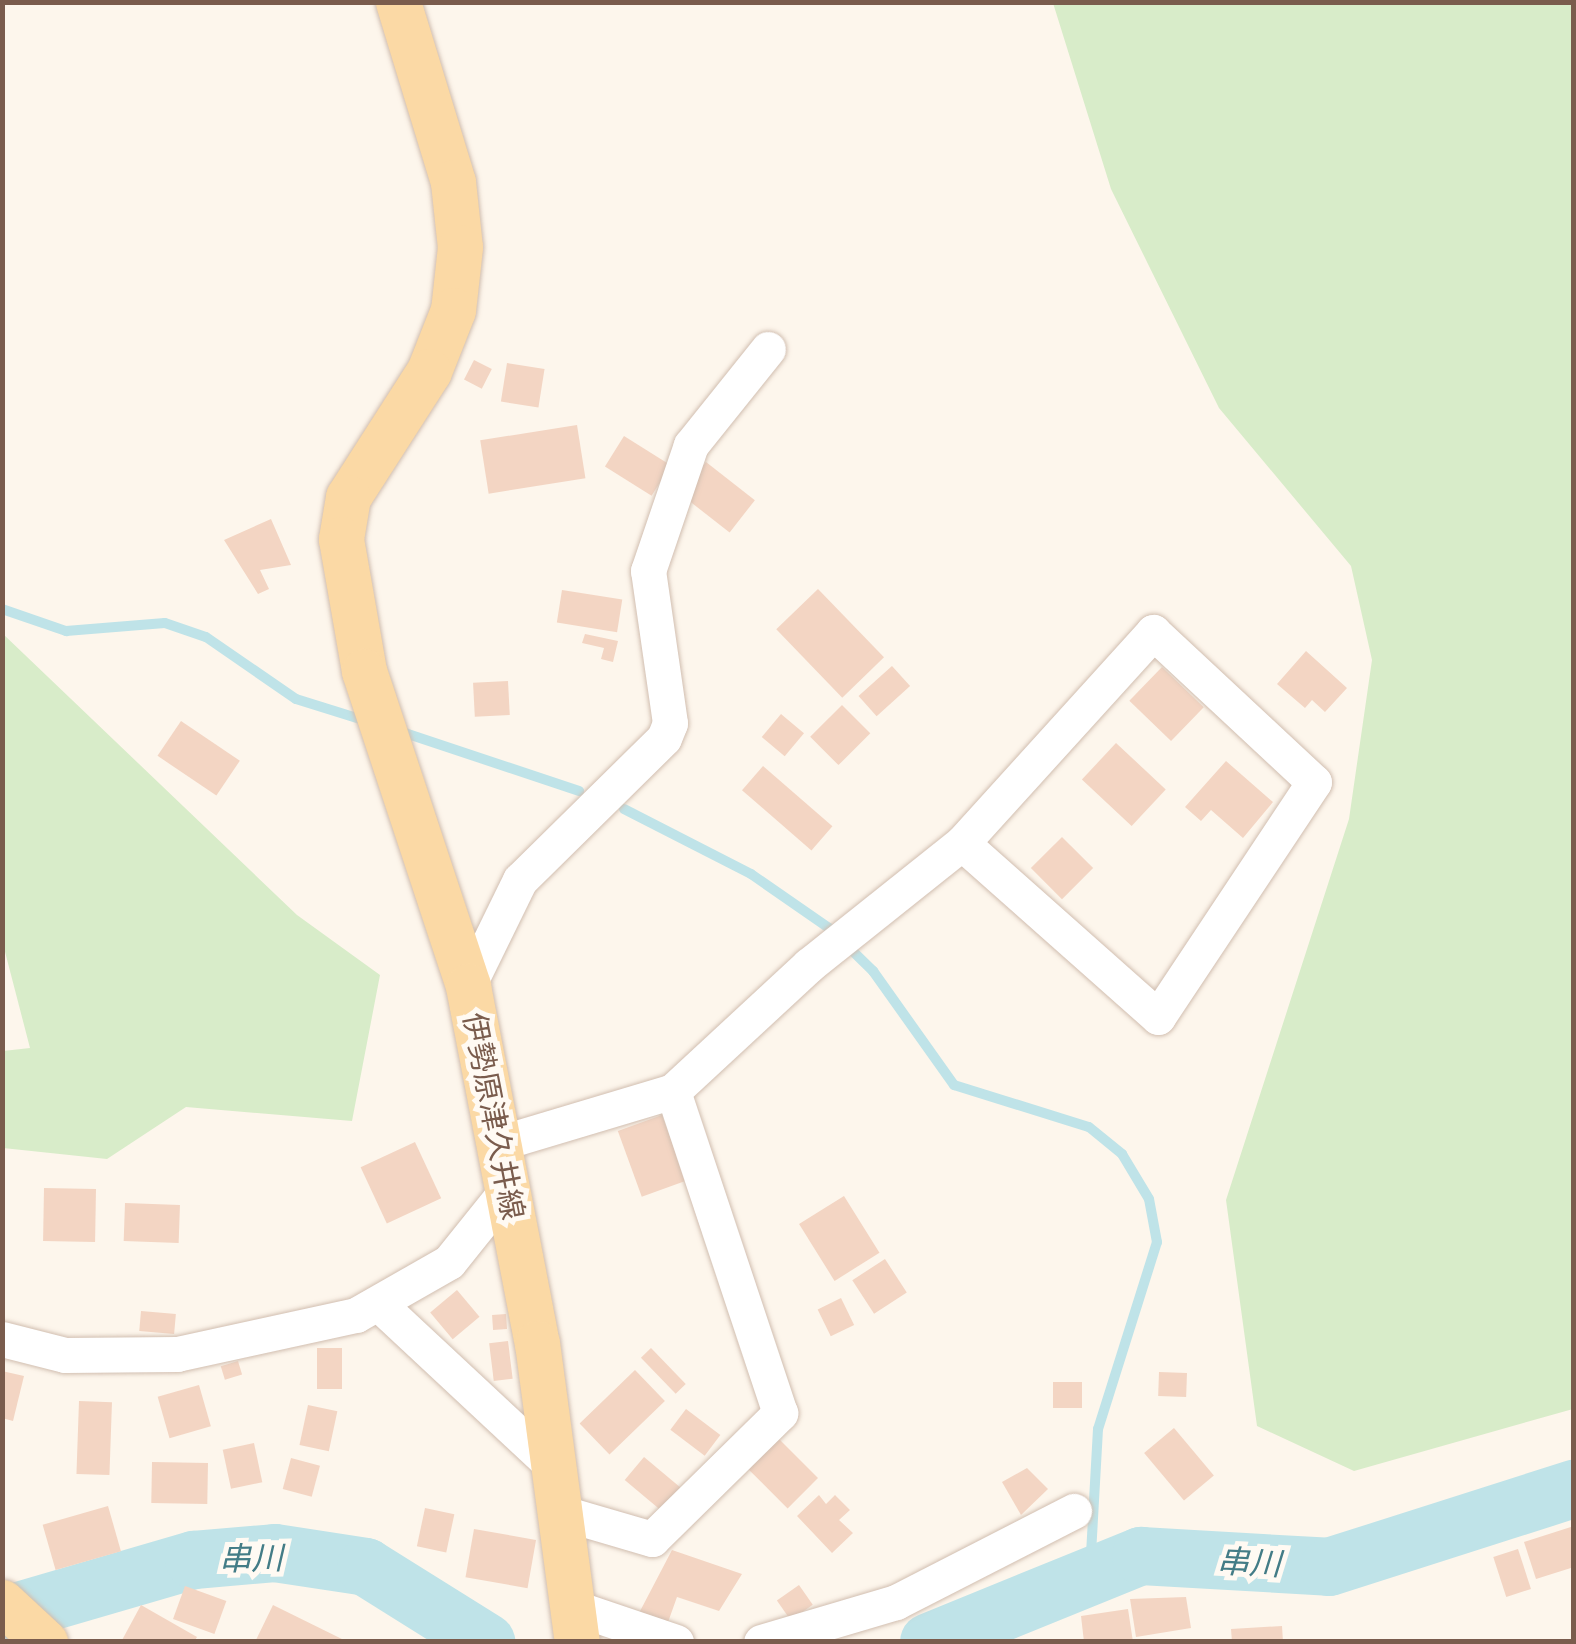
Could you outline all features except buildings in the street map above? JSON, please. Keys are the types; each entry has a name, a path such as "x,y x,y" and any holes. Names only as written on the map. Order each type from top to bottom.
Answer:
{"main road":[{"name":"伊勢原津久井線","path":"398,2 453,182 460,247 453,310 430,370 348,498 341,539 350,604 468,986 505,1165 560,1492 575,1625"},
{"path":"2,1602 42,1639"}],"street":[{"path":"468,986 520,880 664,738 670,722 648,571 691,445 768,349"},
{"path":"2,1339 66,1355 177,1354 382,1306 449,1262 505,1165 672,1091 808,965 962,843 1153,632 1314,782 1158,1017 962,843"},
{"path":"382,1306 560,1492 652,1539 780,1412 672,1091"},
{"path":"761,1642 896,1602 1074,1511"},
{"path":"575,1625 676,1642"}],"green space":[{"path":"1053,3 1573,3 1573,1409 1354,1471 1257,1426 1226,1200 1349,819 1372,660 1351,566 1219,408 1111,189"},
{"path":"2,633 297,915 380,975 352,1121 186,1107 107,1159 3,1148 3,1051 30,1048 3,944"}],"waterway":[{"path":"2,609 66,631 165,623 206,637 296,699 366,721"},
{"path":"396,730 579,791"},
{"path":"624,809 751,874 829,928 873,971 954,1085 1089,1127 1122,1154 1149,1199 1157,1242 1098,1429 1090,1571"},
{"name":"串川","path":"929,1642 1141,1556 1329,1567 1574,1489"},
{"name":"串川","path":"2,1616 194,1560 275,1553 366,1567 486,1642"}]}
